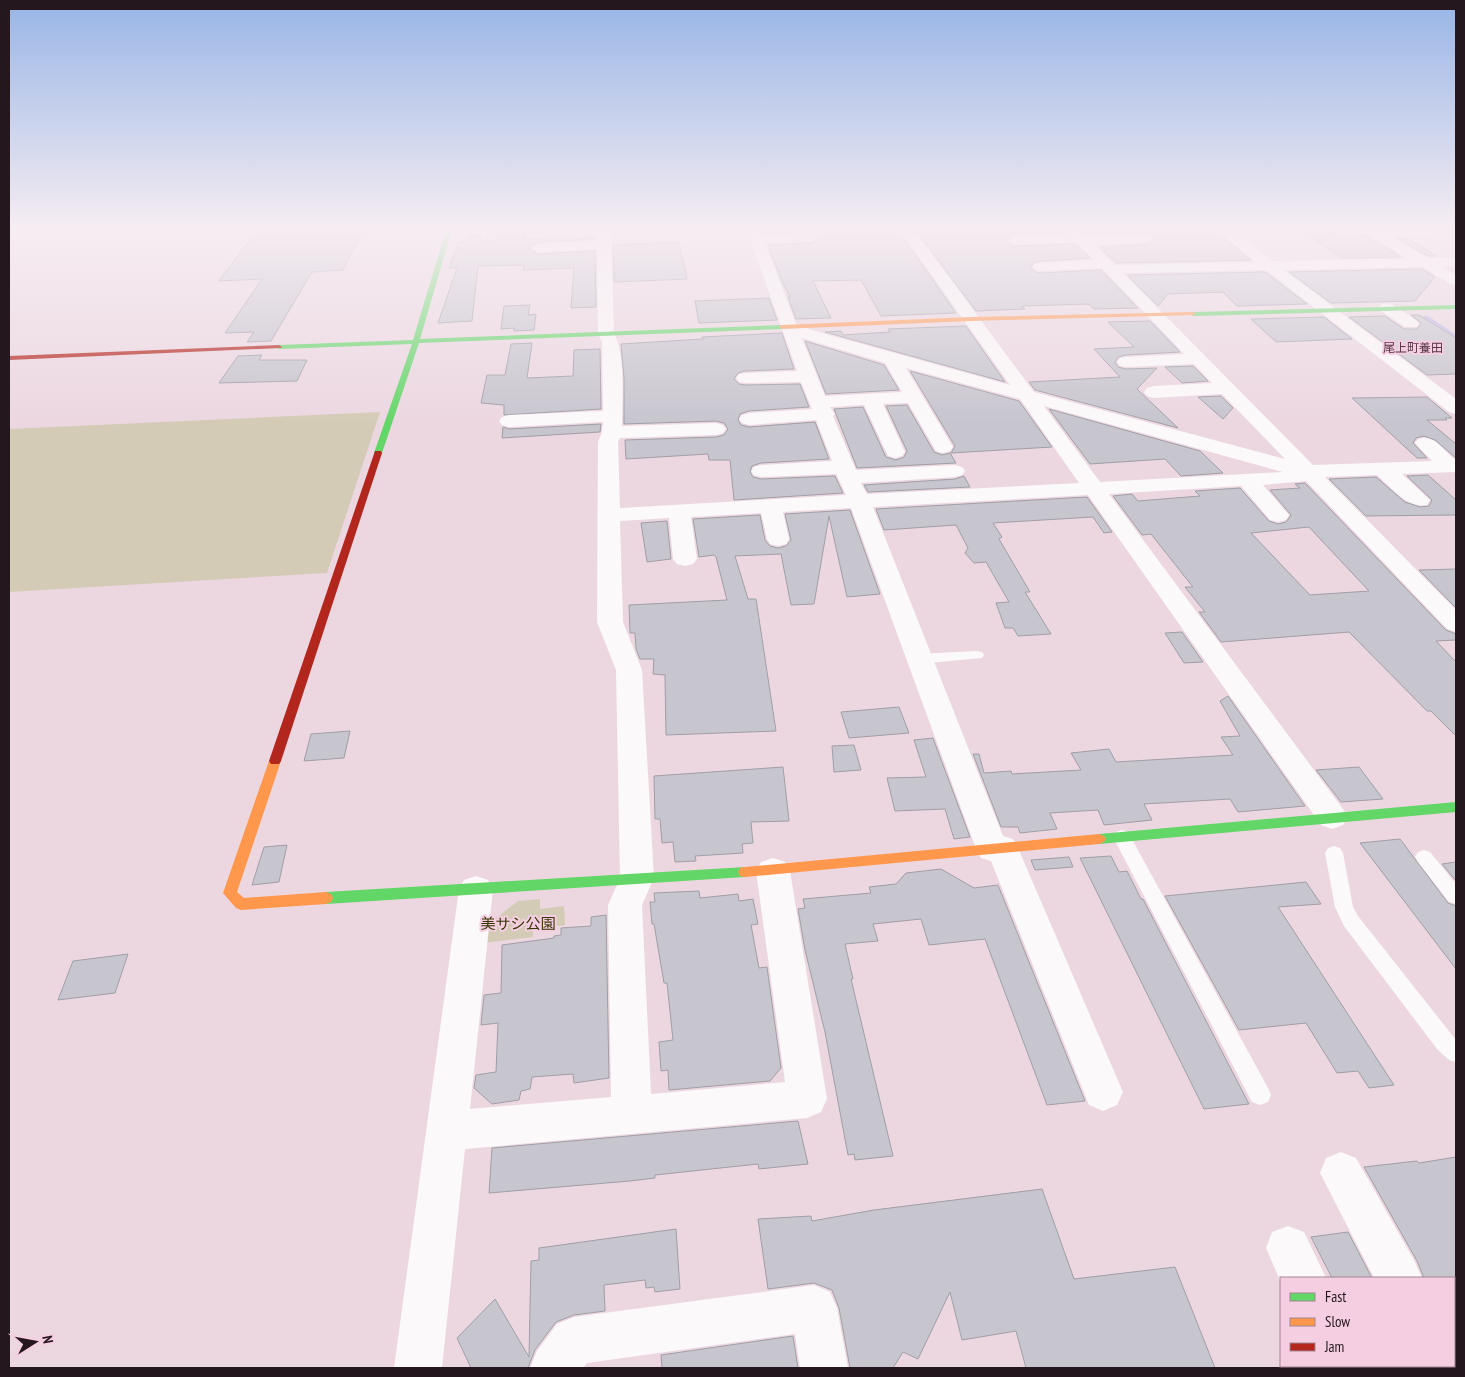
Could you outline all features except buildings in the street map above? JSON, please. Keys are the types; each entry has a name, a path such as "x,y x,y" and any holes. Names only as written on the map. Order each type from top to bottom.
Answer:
{"street":[{"path":"430,294 416,342 230,893 241,904 773,871 1456,806"},
{"path":"605,294 606,333 610,342 612,424 608,442 610,622 629,670 636,878 625,905 632,1115"},
{"path":"778,294 846,472 860,502 918,659 997,849 1103,1092"},
{"path":"954,294 1332,817"},
{"path":"1135,294 1456,624"},
{"path":"1307,294 1456,408"},
{"path":"9,358 972,319 1456,307"},
{"path":"1387,308 1410,324"},
{"path":"790,327 809,335 892,359 1306,471 1453,466"},
{"path":"892,359 943,447"},
{"path":"1126,362 1198,359"},
{"path":"745,378 809,376"},
{"path":"1153,392 1226,388"},
{"path":"749,418 871,399 914,397"},
{"path":"1099,398 1117,420"},
{"path":"871,399 895,452"},
{"path":"1178,420 1198,442"},
{"path":"509,422 716,429"},
{"path":"1425,443 1453,466"},
{"path":"1382,468 1420,500"},
{"path":"761,471 956,471"},
{"path":"610,515 1298,477 1306,471"},
{"path":"1247,480 1278,515"},
{"path":"771,507 778,539"},
{"path":"679,512 685,559"},
{"path":"1431,598 1456,597"},
{"path":"446,1131 807,1099 773,871"},
{"path":"418,1368 476,889"},
{"path":"1341,1173 1398,1277"},
{"path":"554,1368 574,1341 814,1308 824,1368"}],"lane":[{"path":"918,659 977,655"},
{"path":"1122,837 1260,1095"},
{"path":"1334,853 1344,906 1351,921 1444,1042 1456,1053"},
{"path":"1424,857 1456,897"}],"green space":[{"path":"380,412 327,573 9,592 9,429"},
{"name":"美サシ公園","path":"540,899 540,909 564,906 565,925 533,929 533,937 484,943 487,925 518,901"}],"waterway":[{"path":"1426,317 1456,337"}],"traffic: fast":[{"path":"378,453 416,342 430,294"},
{"path":"1193,314 1456,307"},
{"path":"279,347 782,327"},
{"path":"1099,839 1456,807"},
{"path":"326,898 745,872"}],"traffic: slow":[{"path":"782,327 971,319 1193,314"},
{"path":"275,761 230,893 241,904 326,898"},
{"path":"745,872 1099,839"}],"traffic: jam":[{"path":"9,358 279,347"},
{"path":"275,761 378,453"}],"district":[{"name":"尾上町養田","path":"1413,347"}]}
